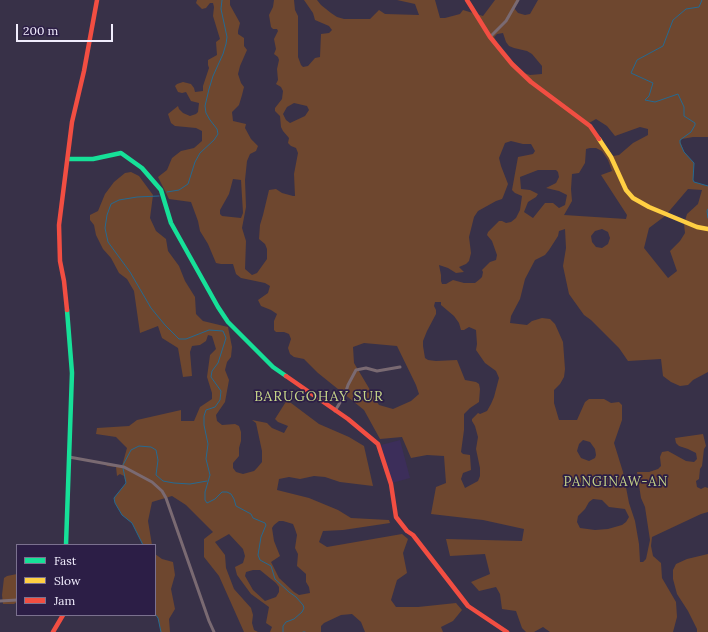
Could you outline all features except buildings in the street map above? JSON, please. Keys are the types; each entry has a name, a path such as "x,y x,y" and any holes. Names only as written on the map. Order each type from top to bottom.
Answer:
{"street":[{"path":"66,544 72,373 69,327 64,281 60,261 59,225 72,122 84,71 97,0"},
{"path":"467,0 502,54 521,74 590,126 611,157 626,190 633,198 649,207 697,227 708,229"},
{"path":"490,37 506,21 518,0"},
{"path":"68,159 93,159 121,153 142,168 161,190 171,223 228,322 273,367 378,444 391,484 396,517 413,535 468,606 507,632"},
{"path":"335,411 356,370 366,368 377,371 400,367"},
{"path":"69,457 124,467 152,482 162,491 166,498 214,632"},
{"path":"0,601 16,600"},
{"path":"53,632 62,616"}],"shaded area":[{"path":"197,0 230,0 230,5 240,23 238,34 244,38 244,46 247,50 238,74 244,87 239,105 232,112 233,121 246,124 245,128 251,139 258,146 256,151 250,154 247,161 245,180 246,207 242,228 246,241 245,269 252,275 257,273 267,259 267,249 265,244 259,239 260,225 269,190 276,189 282,193 295,196 294,174 298,153 296,148 288,143 289,138 281,127 280,116 275,111 275,108 282,99 283,91 281,87 276,84 278,80 277,69 279,60 274,54 276,49 274,39 278,31 277,29 273,29 271,27 269,15 273,7 274,0 294,0 295,10 298,16 298,57 303,67 308,66 315,58 320,57 321,34 329,33 332,30 329,26 315,20 313,13 304,0 317,0 321,5 337,17 344,19 370,19 379,10 385,14 419,15 415,4 397,0 435,0 440,18 445,18 460,14 463,10 483,16 495,0 519,0 514,8 518,13 525,15 530,14 538,0 708,0 708,137 693,137 682,139 680,141 684,152 694,163 694,182 708,186 708,372 693,380 688,385 680,386 663,376 661,359 628,361 619,348 584,315 569,294 563,266 566,248 565,229 559,231 558,236 545,255 535,260 525,279 520,299 511,316 510,323 527,325 532,321 542,318 550,319 555,324 563,342 565,369 564,377 554,390 554,403 559,420 577,420 585,402 589,399 604,399 611,403 619,402 622,405 622,420 614,443 635,521 640,562 643,562 646,559 650,540 645,507 641,498 637,472 649,472 658,469 661,466 660,457 662,452 668,451 686,461 694,462 697,459 696,453 679,446 676,443 675,438 703,434 706,446 704,449 699,479 696,481 697,487 701,489 705,487 708,488 708,512 652,537 651,546 653,556 661,563 662,578 676,602 677,617 673,632 550,632 543,627 534,632 526,632 522,628 516,611 502,609 500,594 496,587 479,591 471,582 490,574 485,554 450,556 446,539 522,541 524,529 483,520 431,514 436,487 446,483 444,456 427,455 411,458 402,437 380,439 364,410 318,373 304,359 294,357 290,354 288,348 291,339 289,334 284,332 276,332 274,330 274,321 277,314 261,306 258,300 268,293 270,286 265,283 241,278 236,274 233,264 216,263 208,244 200,231 191,202 169,199 158,177 167,170 172,158 181,151 194,148 202,141 202,131 196,128 175,126 171,123 168,114 178,106 183,113 190,116 198,112 199,103 191,101 186,92 178,92 175,86 183,82 191,84 195,92 203,91 203,86 209,68 208,60 217,55 216,42 220,39 213,16 213,3 210,3 206,8 202,9 196,3","holes":["503,33 509,46 532,54 542,66 542,74 530,75 524,73 501,50 494,37 497,34","294,103 307,106 309,110 305,116 290,123 286,120 283,114 287,107","596,119 607,126 615,136 640,127 648,129 648,135 633,143 619,155 613,156 589,123","511,141 531,144 535,151 533,154 518,157 512,190 522,196 520,210 516,218 511,222 506,223 499,221 487,235 492,241 497,255 496,260 490,262 482,270 482,277 475,283 464,283 453,280 446,284 442,284 439,265 456,273 464,272 459,267 469,261 471,253 469,237 474,217 478,211 502,199 508,184 499,158 505,143","596,148 602,151 608,160 612,171 601,175 627,215 626,219 564,215 572,201 572,174 579,173 585,163 586,149","538,170 556,170 559,177 556,183 546,188 559,191 567,195 565,205 559,208 553,203 545,203 533,218 524,212 528,202 538,194 530,190 521,189 520,177","233,179 241,180 243,213 241,218 222,216 220,214 220,210 229,194","688,189 702,190 698,204 687,214 684,224 685,233 680,241 670,251 677,271 668,278 644,248 649,228 665,216","602,229 608,232 610,238 608,244 602,248 596,247 592,242 591,236 595,231","435,302 441,302 441,305 454,316 459,323 461,330 469,327 476,330 476,350 485,363 496,371 499,378 494,397 487,411 480,414 478,413 472,419 478,437 476,449 480,476 478,481 465,488 461,479 463,473 471,470 470,455 463,454 461,452 464,430 464,414 479,402 480,389 479,384 476,382 465,380 457,360 436,361 425,358 423,341 436,314 434,306","364,343 397,346 419,394 411,401 393,409 379,405 354,363 353,347","583,440 590,442 595,449 595,458 589,461 581,458 577,451 579,444","593,499 602,500 609,507 625,509 629,517 622,525 608,529 595,530 580,528 577,522 578,516"]},
{"path":"131,172 139,176 153,195 150,218 156,231 166,239 168,251 179,266 185,281 195,297 196,314 203,321 228,327 232,347 231,357 227,362 225,370 229,380 225,402 216,415 217,421 222,425 235,424 239,426 241,432 239,456 233,463 233,468 236,472 243,474 254,471 262,462 262,451 256,423 252,420 267,423 272,428 284,433 288,426 278,422 275,419 287,400 319,424 349,437 364,446 373,486 340,482 325,477 314,476 300,479 289,477 279,479 277,490 309,498 338,510 351,518 389,520 390,523 343,530 323,531 319,542 327,547 402,534 408,539 403,553 407,573 397,580 391,600 396,607 418,607 456,603 462,610 453,621 441,627 443,632 365,632 361,622 352,614 341,615 324,623 321,626 321,632 270,632 272,627 266,623 269,607 251,594 237,575 235,567 243,563 245,556 243,549 229,534 215,542 225,555 226,568 234,589 251,608 254,630 258,632 244,632 219,576 204,557 204,539 213,532 186,505 172,496 152,502 148,521 152,544 142,544 132,523 122,515 115,503 114,498 126,483 124,476 120,474 117,476 116,467 107,466 105,463 122,466 127,448 116,437 96,434 97,428 129,426 137,420 181,410 181,421 194,421 200,407 212,399 212,393 207,377 210,355 216,349 212,336 208,335 206,341 200,345 192,346 190,352 192,376 183,377 178,348 162,338 158,326 140,333 134,291 127,279 119,273 111,258 103,249 96,235 94,225 90,220 90,215 98,211 105,194 114,182 125,173","holes":["279,521 293,524 297,535 295,548 298,554 297,566 306,574 306,582 310,593 299,595 294,592 279,578 271,562 280,556 274,541 272,528","260,570 279,587 279,592 276,597 265,601 253,590 245,576 246,572"]},
{"path":"400,440 410,478 392,483 381,445"},
{"path":"708,554 708,632 697,632 688,611 677,594 673,579 673,570 676,564 687,559"},
{"path":"156,555 162,559 173,562 175,575 171,589 175,609 169,619 170,632 161,632 156,615"},
{"path":"16,574 16,603 14,604 3,604 2,595 4,578"}],"waterway":[{"path":"167,192 179,190 188,184 195,162 200,153 214,140 218,134 217,129 206,113 205,106 213,76 226,44 227,37 221,9 222,0"},
{"path":"702,0 699,7 686,9 673,20 663,46 637,60 631,73 653,83 649,96 645,100 655,102 678,94 684,107 684,116 695,123 691,132 680,140 680,143 684,152 694,163 694,182 708,186"},
{"path":"159,196 137,197 119,200 111,204 107,215 105,228 108,242 130,272 151,308 179,339 186,339 209,330 223,331 226,338 218,363 212,371 211,377 221,391 220,400 215,407 206,410 204,416 204,425 208,444 206,459 210,475 205,492 205,500 207,503 215,499 222,492 227,492 231,494 236,506 251,514 253,518 265,523 266,525 261,537 258,555 260,560 271,566 275,579 296,597 304,608 302,612 294,619 286,622 283,626 283,632"},
{"path":"708,209 708,218"},
{"path":"123,465 131,450 139,446 151,447 156,450 158,460 156,475 163,481 190,484 207,481"},
{"path":"123,468 126,483 114,498 115,503 122,515 132,523 142,544"},
{"path":"156,615 161,632"}],"traffic: fast":[{"path":"68,159 93,159 121,153 142,168 161,190 171,223 228,322 273,367 286,376"},
{"path":"66,544 72,373 67,310"}],"traffic: slow":[{"path":"599,139 611,157 626,190 633,198 649,207 697,227 708,229"}],"traffic: jam":[{"path":"67,310 60,261 59,225 72,122 84,71 97,0"},
{"path":"467,0 490,37 512,64 531,82 590,126 599,139"},
{"path":"286,376 348,419 378,444 391,484 396,517 407,531 413,535 468,606 507,632"},
{"path":"53,632 62,616"}],"district":[{"name":"BARUGOHAY SUR","path":"319,397"},
{"name":"PANGINAW-AN","path":"616,482"}]}
